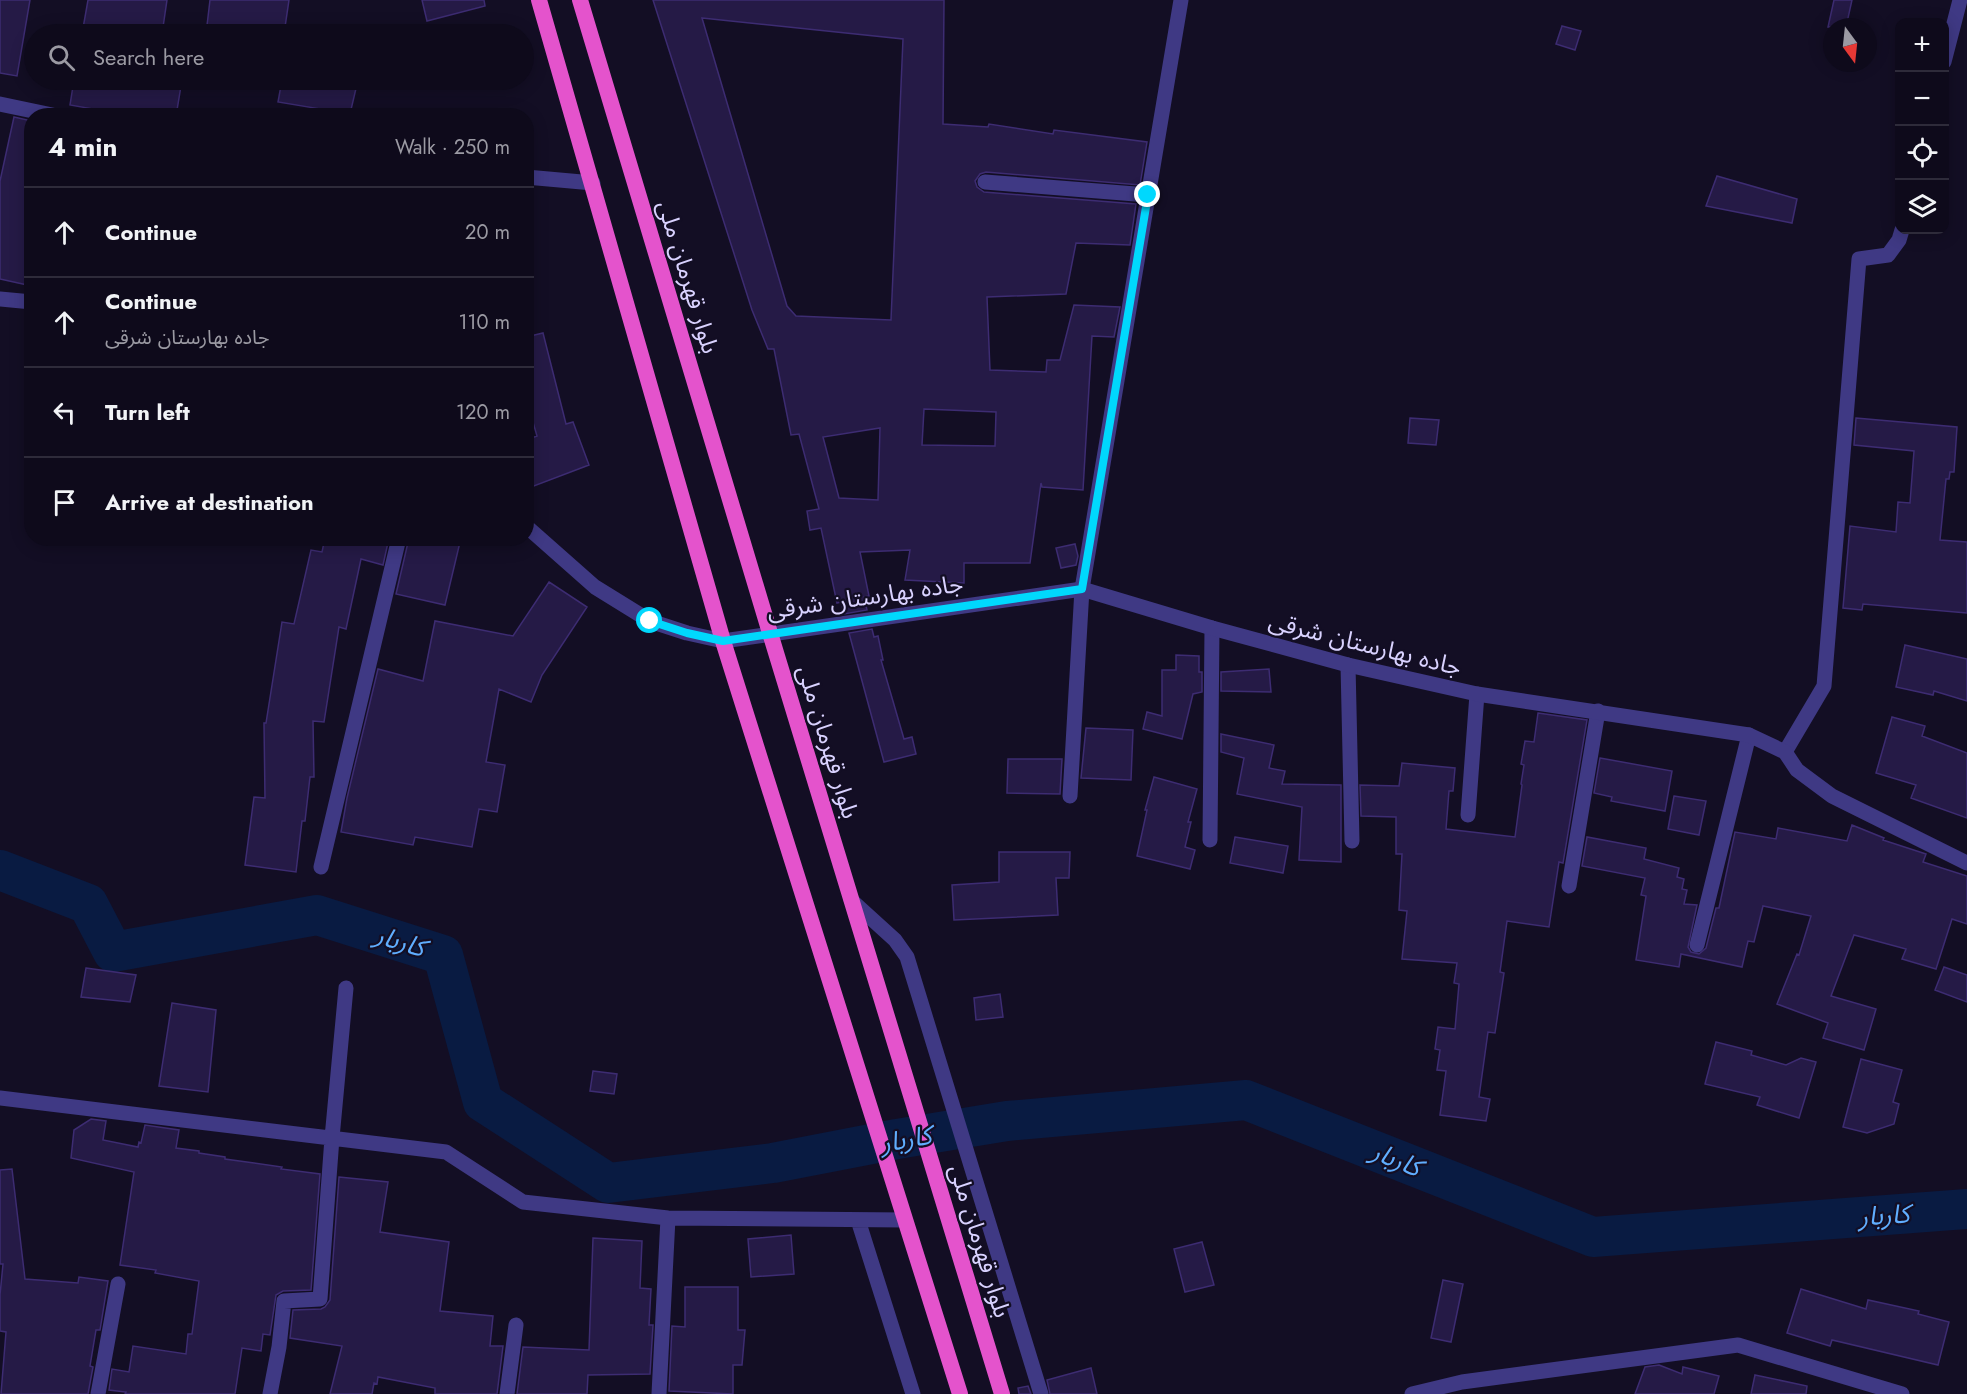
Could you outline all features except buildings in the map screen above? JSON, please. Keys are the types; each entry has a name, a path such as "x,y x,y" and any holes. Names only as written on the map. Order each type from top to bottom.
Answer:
{"highway":[{"path":"539,0 723,641 960,1394"},
{"name":"بلوار قهرمان ملی","path":"580,0 1002,1394"}],"street":[{"path":"1070,796 1082,589 1181,0"},
{"path":"1949,43 1960,0"},
{"path":"0,104 24,109"},
{"path":"534,178 593,183"},
{"path":"985,182 1148,195"},
{"path":"1785,752 1824,686 1859,259 1888,255 1901,234"},
{"path":"0,300 24,302"},
{"path":"534,533 596,587 650,621 723,641"},
{"path":"321,867 397,546"},
{"name":"جاده بهارستان شرقی","path":"723,641 1082,589 1348,665 1476,694 1749,735 1785,752 1797,770 1832,796 1967,862"},
{"path":"1210,840 1212,628"},
{"path":"1348,665 1352,841"},
{"path":"1468,815 1476,694"},
{"path":"1569,886 1598,711"},
{"path":"1697,945 1749,735"},
{"path":"851,900 895,940 907,957 1041,1394"},
{"path":"270,1394 279,1347 284,1300 320,1299 346,988"},
{"path":"0,1098 446,1152 523,1202 668,1218 905,1220"},
{"path":"659,1394 668,1218"},
{"path":"858,1220 913,1394"},
{"path":"98,1394 118,1284"},
{"path":"507,1394 516,1325"},
{"path":"1412,1394 1462,1382 1738,1345 1902,1394"}],"waterway":[{"name":"کاربار","path":"0,870 88,904 113,952 317,915 443,955 483,1102 608,1183 773,1163 1007,1121 1246,1100 1593,1237 1967,1209"}],"route":[{"path":"650,621 723,641 1082,589 1148,195"}]}
